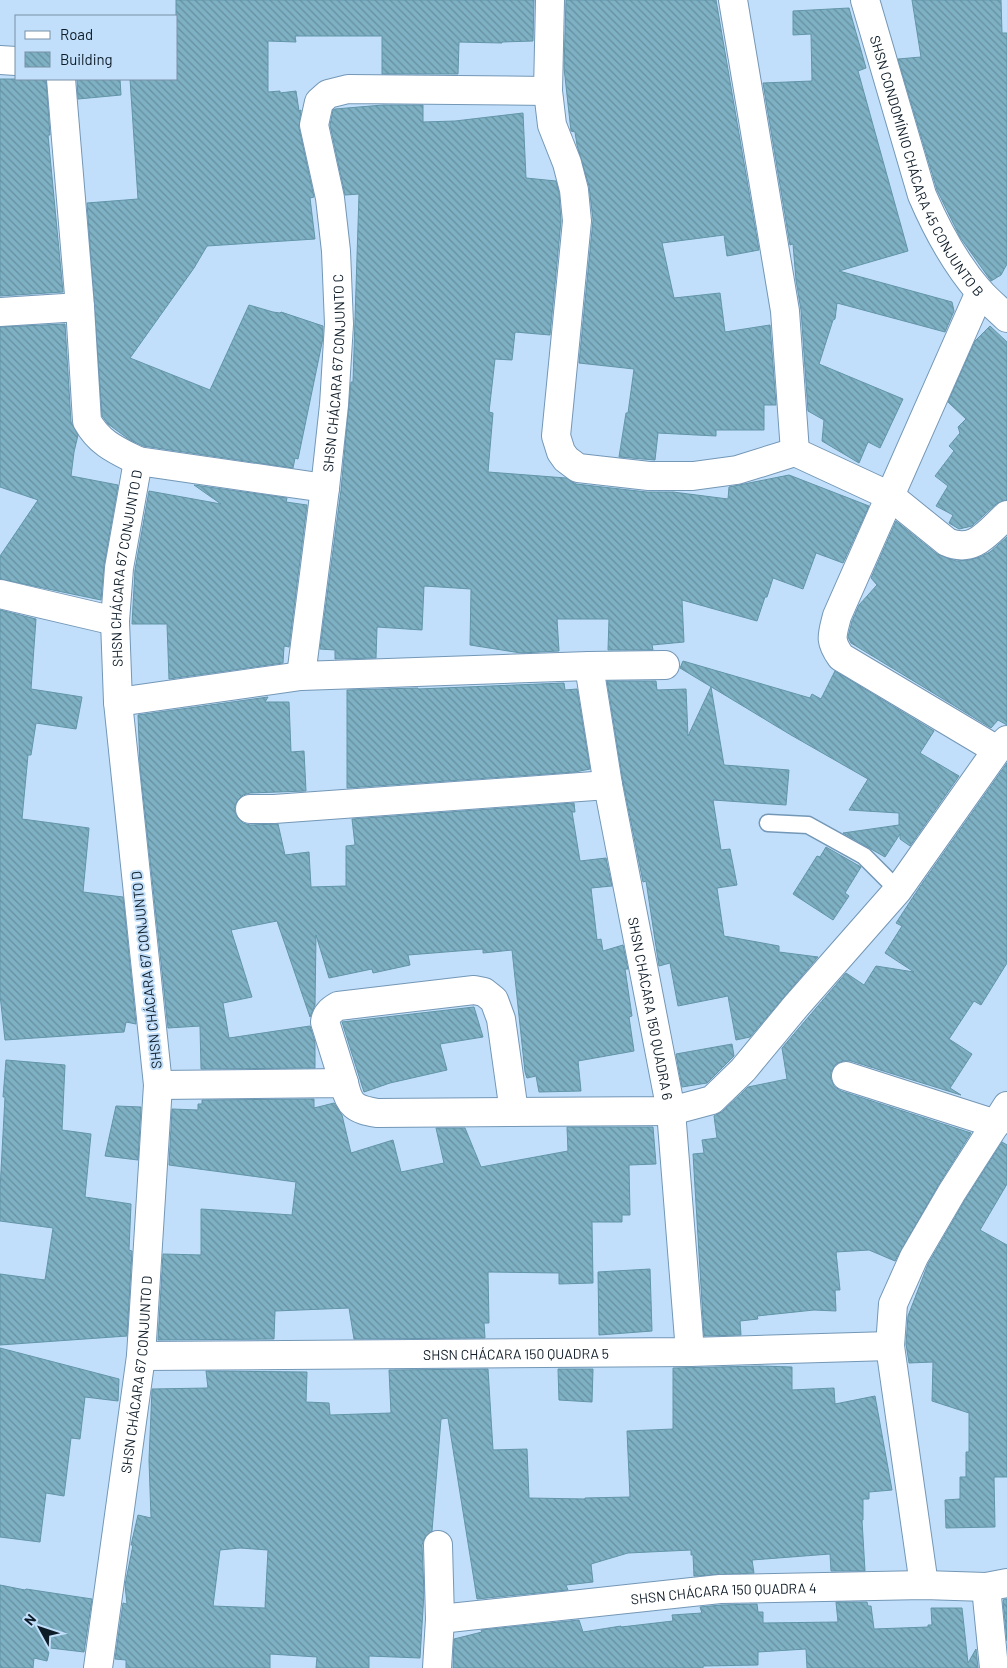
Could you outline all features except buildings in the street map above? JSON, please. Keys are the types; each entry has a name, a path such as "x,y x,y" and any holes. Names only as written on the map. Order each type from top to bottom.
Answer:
{"street":[{"path":"550,0 548,91 552,125 567,163 574,190 577,221 556,436 561,452 566,459 578,468 649,476 693,476 737,470 795,452 890,496 947,542 957,546 967,546 977,542 1007,515"},
{"path":"733,0 784,311 795,452"},
{"name":"SHSN CONDOMÍNIO CHÁCARA 45 CONJUNTO B","path":"865,0 922,194 935,224 951,254 997,302"},
{"path":"0,60 15,61"},
{"path":"61,80 80,307 87,420 93,432 112,448 138,461"},
{"name":"SHSN CHÁCARA 67 CONJUNTO C","path":"301,676 334,405 339,324 336,251 330,198 314,126 320,102 328,94 348,89 548,91"},
{"path":"514,1112 501,1019 494,1000 484,992 474,990 338,1006 331,1010 326,1017 325,1022 346,1095 352,1105 363,1110 378,1113 672,1111 712,1100 743,1070 796,1006 898,890 1002,745 842,657 833,646 833,634 837,616 890,496 997,302"},
{"path":"0,312 80,307"},
{"name":"SHSN CHÁCARA 67 CONJUNTO D","path":"98,1668 141,1356 158,1085 118,702 115,621 119,568 138,461 325,488"},
{"path":"0,594 115,621"},
{"path":"118,702 301,676 665,665"},
{"name":"SHSN CHÁCARA 150 QUADRA 6","path":"589,666 608,785 672,1111 690,1352"},
{"path":"250,809 274,810 608,785"},
{"path":"846,1076 1001,1115 914,1257 893,1304 890,1346 924,1585"},
{"path":"158,1085 344,1083"},
{"name":"SHSN CHÁCARA 150 QUADRA 5","path":"141,1356 690,1352 890,1346"},
{"path":"437,1668 440,1619 438,1545"},
{"path":"994,1668 997,1585"},
{"name":"SHSN CHÁCARA 150 QUADRA 4","path":"440,1619 720,1589 997,1585"}],"lane":[{"path":"768,823 808,826 864,856 898,890"}]}
